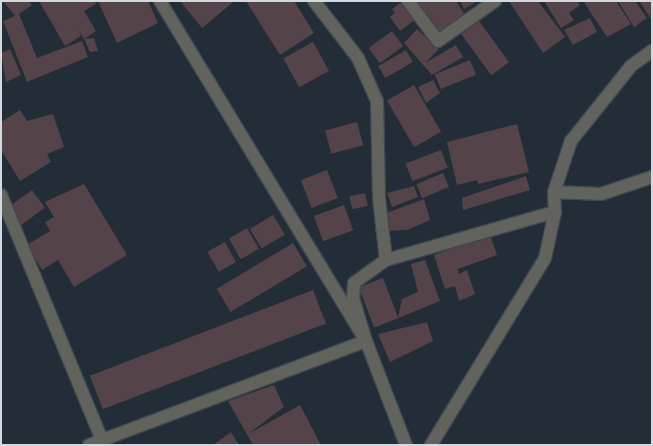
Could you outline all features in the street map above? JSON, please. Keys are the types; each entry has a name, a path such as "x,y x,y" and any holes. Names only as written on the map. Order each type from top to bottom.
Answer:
{"street":[{"path":"160,1 366,341"},
{"path":"314,1 358,58 377,101 379,198 386,260"},
{"path":"408,1 438,41 495,1"},
{"path":"431,445 545,258 555,212 554,192 571,141 631,66 652,51"},
{"path":"554,192 601,194 652,177"},
{"path":"1,195 102,440"},
{"path":"406,445 366,341 354,298 354,283 386,260 555,212"},
{"path":"89,445 366,341"}],"building":[{"path":"3,1 29,1 32,5 19,14 37,58 82,41 88,57 27,82 3,21 15,16"},
{"path":"39,1 95,1 96,4 84,11 96,31 84,39 78,29 81,36 65,46"},
{"path":"98,1 148,1 158,23 117,43"},
{"path":"180,1 231,1 232,3 202,28"},
{"path":"246,1 294,1 314,33 280,55"},
{"path":"403,1 416,19 400,31 390,17 395,13 392,9"},
{"path":"413,1 456,1 467,18 435,35"},
{"path":"460,1 478,1 464,9"},
{"path":"509,1 538,1 565,37 543,53"},
{"path":"544,1 577,1 580,5 569,13 574,20 561,28"},
{"path":"583,1 616,1 631,24 607,37"},
{"path":"618,1 635,1 647,18 634,27"},
{"path":"639,1 652,1 652,20"},
{"path":"590,18 597,32 573,45 564,30"},
{"path":"479,21 509,62 491,75 461,34"},
{"path":"417,29 439,49 425,63 456,45 463,57 432,75 404,43"},
{"path":"392,31 403,46 380,63 369,48"},
{"path":"94,38 98,51 90,52 84,39"},
{"path":"313,42 329,71 299,87 283,58"},
{"path":"10,49 21,75 6,82 1,53"},
{"path":"406,50 413,62 385,78 378,66"},
{"path":"470,60 476,75 441,89 435,74"},
{"path":"433,80 440,93 426,103 418,87"},
{"path":"414,85 441,132 414,147 387,100"},
{"path":"20,110 27,121 53,114 64,147 47,154 51,162 20,181 1,150 1,122"},
{"path":"357,122 363,145 331,154 325,131"},
{"path":"517,124 529,172 478,184 477,180 457,185 447,142"},
{"path":"441,150 448,168 412,181 406,164"},
{"path":"327,170 338,198 312,208 301,180"},
{"path":"443,173 449,187 422,198 416,184"},
{"path":"526,176 530,190 463,210 462,198"},
{"path":"84,184 127,255 74,287 58,260 42,270 27,245 50,231 45,222 54,217 45,202"},
{"path":"414,186 418,197 392,207 387,193"},
{"path":"32,190 45,208 19,227 6,209"},
{"path":"365,193 368,206 352,209 349,197"},
{"path":"424,199 430,220 407,230 388,231 384,214"},
{"path":"344,205 353,230 323,241 314,216"},
{"path":"273,215 285,235 262,249 250,229"},
{"path":"247,228 259,249 241,259 229,238"},
{"path":"490,235 497,255 458,269 459,274 467,270 475,294 459,301 455,286 445,289 434,255"},
{"path":"225,242 236,262 219,272 208,252"},
{"path":"293,243 307,266 231,312 217,289"},
{"path":"425,260 440,301 398,318 402,299 418,292 411,264"},
{"path":"383,278 398,318 374,327 359,287"},
{"path":"313,290 326,324 103,409 90,376"},
{"path":"427,322 433,341 390,362 378,334"},
{"path":"274,385 284,407 248,434 300,405 321,445 253,445 228,401"},
{"path":"231,432 239,445 213,445"}]}
